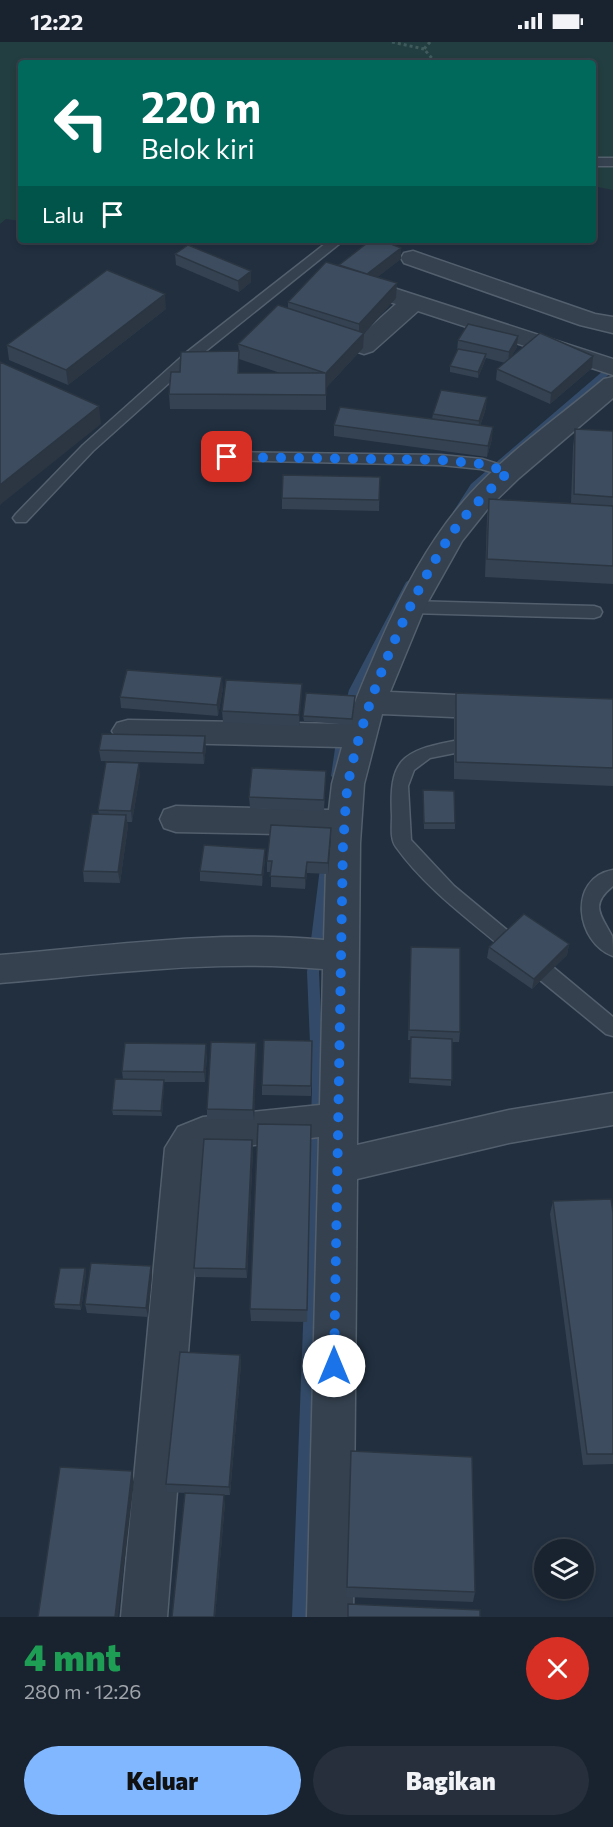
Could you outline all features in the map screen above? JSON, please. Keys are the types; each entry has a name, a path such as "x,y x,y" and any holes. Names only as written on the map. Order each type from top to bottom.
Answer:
{"street":[{"path":"413,258 589,320 613,325"},
{"path":"378,290 613,367"},
{"path":"364,346 412,303"},
{"path":"330,1617 338,1119 319,953 345,823 348,784 370,702 410,607 450,536 508,472 573,436 613,385"},
{"path":"370,702 530,709"},
{"path":"128,731 361,736"},
{"path":"176,819 345,823"},
{"path":"0,969 151,957 319,953"},
{"path":"338,1167 489,1131 613,1111"},
{"path":"144,1617 184,1148 190,1138 203,1134 338,1119"}],"lane":[{"path":"596,162 613,162"},
{"path":"21,518 88,448 192,355 334,243"},
{"path":"227,457 441,460 482,464 508,472"},
{"path":"410,607 594,612"},
{"path":"454,747 425,753 407,766 399,786 402,842 447,891 506,940"},
{"path":"613,879 596,888 590,898 588,913 605,944 613,948"},
{"path":"547,974 613,1028"}],"path":[{"path":"393,42 424,49 433,60"},
{"path":"424,49 430,42"}],"green space":[{"path":"0,42 613,42 613,190 596,187 596,60 18,60 18,221 6,219 0,224"}],"building":[{"path":"367,243 388,243 401,248 367,274 339,265"},
{"path":"188,245 251,271 238,281 175,254"},
{"path":"326,262 397,283 359,324 288,302"},
{"path":"107,270 165,294 66,370 7,345"},
{"path":"278,305 364,333 326,373 326,395 169,394 171,372 180,372 181,352 239,351 238,373 325,373 238,344"},
{"path":"468,324 518,336 509,352 458,340"},
{"path":"540,333 593,356 551,393 497,369"},
{"path":"458,349 486,354 478,372 450,366"},
{"path":"0,362 99,406 0,485"},
{"path":"441,390 487,397 479,421 433,414"},
{"path":"340,407 493,427 488,446 334,425"},
{"path":"575,429 613,431 613,497 574,494"},
{"path":"283,475 380,477 379,500 282,498"},
{"path":"489,499 613,506 613,566 487,559"},
{"path":"127,670 222,677 217,705 120,697"},
{"path":"226,680 302,684 299,715 222,711"},
{"path":"306,693 355,696 352,719 303,716"},
{"path":"456,693 613,699 613,768 456,762"},
{"path":"102,734 205,736 203,753 99,750"},
{"path":"106,762 139,763 131,811 98,810"},
{"path":"252,768 326,771 324,800 249,797"},
{"path":"423,790 454,791 455,823 424,823"},
{"path":"92,814 126,815 118,872 83,871"},
{"path":"271,825 331,828 328,863 307,862 305,878 270,876 272,861 267,861"},
{"path":"204,845 265,849 262,875 200,871"},
{"path":"524,914 569,944 534,979 489,947"},
{"path":"411,947 460,948 460,1032 409,1030"},
{"path":"411,1037 452,1039 452,1080 410,1078"},
{"path":"264,1040 312,1041 311,1086 262,1085"},
{"path":"211,1042 256,1043 253,1110 207,1109"},
{"path":"125,1043 206,1044 204,1072 122,1071"},
{"path":"115,1079 164,1080 161,1111 112,1110"},
{"path":"258,1124 311,1125 307,1310 250,1309"},
{"path":"204,1139 252,1140 246,1269 194,1268"},
{"path":"611,1199 613,1213 613,1454 587,1454 553,1201"},
{"path":"91,1263 151,1266 146,1308 85,1304"},
{"path":"60,1268 85,1268 80,1305 54,1304"},
{"path":"180,1352 240,1355 229,1487 166,1484"},
{"path":"351,1451 472,1457 475,1592 347,1587"},
{"path":"60,1467 132,1471 115,1617 38,1617"},
{"path":"185,1493 224,1495 214,1617 172,1617"},
{"path":"348,1604 480,1610 480,1617 348,1617"}],"waterway":[{"path":"457,512 474,486 613,367"},
{"path":"349,708 354,690 411,582"},
{"path":"336,776 342,735"},
{"path":"299,1617 318,1090 313,972 326,860"}],"route":[{"path":"227,457 441,460 482,464 508,472 466,515 450,536 410,607 370,702 348,784 341,910 334,1366"}]}
